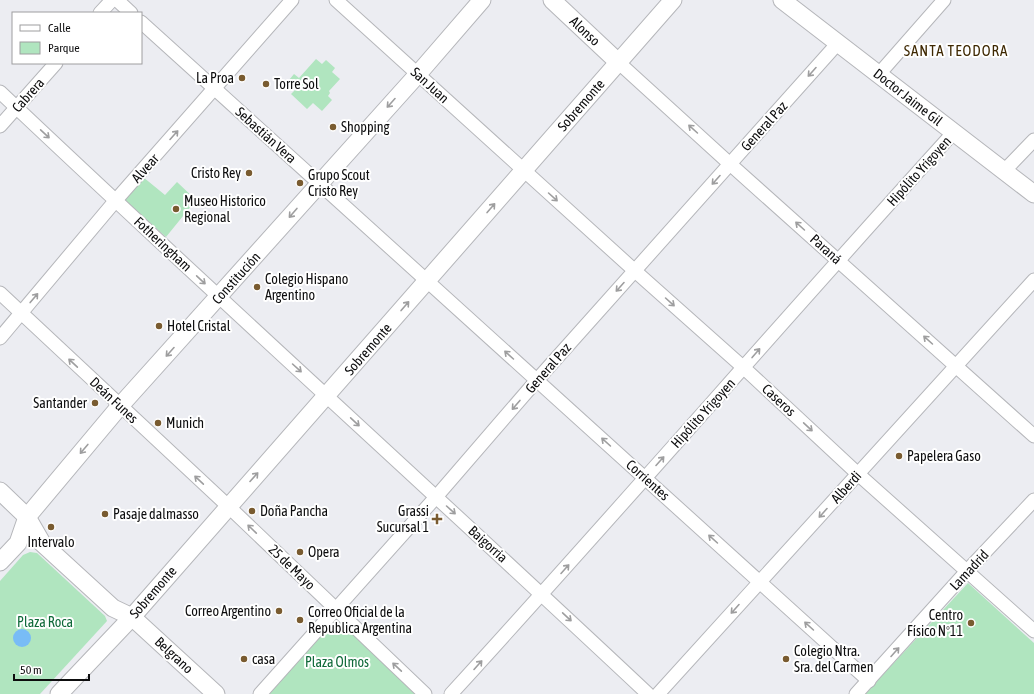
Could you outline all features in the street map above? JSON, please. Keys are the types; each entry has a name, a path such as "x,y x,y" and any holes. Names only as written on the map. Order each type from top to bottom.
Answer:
{"main road":[{"name":"Constitución","path":"0,562 18,543 27,517 120,406 418,74 482,0"},
{"name":"Alonso","path":"552,0 618,62"},
{"name":"Sobremonte","path":"59,694 132,617 673,0"},
{"name":"Doctor Jaime Gil","path":"782,0 838,43 882,70 1008,167 1034,194"},
{"name":"Doctor Jaime Gil","path":"799,0 954,132 1008,167 1034,180"},
{"name":"Belgrano","path":"0,492 27,517 42,543 113,608 132,617 216,694"}],"street":[{"path":"101,12 112,0"},
{"path":"117,0 130,12"},
{"name":"Alvear","path":"0,338 116,200 292,0"},
{"name":"San Juan","path":"336,0 524,170"},
{"path":"882,70 944,0"},
{"name":"Sebastián Vera","path":"142,23 428,280"},
{"name":"General Paz","path":"260,694 436,497 537,380 838,43"},
{"name":"Paraná","path":"618,62 1034,436"},
{"name":"Cabrera","path":"0,126 55,64"},
{"name":"Fotheringham","path":"0,92 327,396"},
{"name":"Hipólito Yrigoyen","path":"451,694 646,478 838,260 954,132"},
{"path":"1008,167 1034,140"},
{"name":"Caseros","path":"524,170 744,368 858,474 1034,631"},
{"name":"Corrientes","path":"428,280 869,681"},
{"name":"Alberdi","path":"658,694 1034,280"},
{"name":"Deán Funes","path":"0,293 228,506"},
{"name":"Baigorria","path":"327,396 648,694"},
{"name":"Lamadrid","path":"856,694 967,571 1034,500"},
{"name":"25 de Mayo","path":"228,506 426,694"}],"green space":[{"path":"316,59 322,64 326,60 335,68 332,72 340,79 329,91 330,93 328,96 332,100 322,111 313,103 307,109 291,94 297,88 289,80 294,74 299,78"},
{"path":"143,177 165,195 177,182 196,200 166,237 123,199"},
{"name":"Plaza Roca","path":"30,552 37,553 105,616 107,621 40,694 0,694 0,581 23,555"},
{"name":"Centro Físico Nº11","path":"968,583 1034,643 1034,694 865,694"},
{"name":"Plaza Olmos","path":"335,622 343,624 420,694 265,694 329,624"}],"water":[{"path":"18,629 26,629 31,634 29,645 26,647 18,647 13,642 13,634"}],"place":[{"name":"La Proa","path":"242,78"},
{"name":"Torre Sol","path":"266,84"},
{"name":"Shopping","path":"333,127"},
{"name":"Cristo Rey","path":"249,173"},
{"name":"Grupo Scout Cristo Rey","path":"300,183"},
{"name":"Museo Historico Regional","path":"176,209"},
{"name":"Colegio Hispano Argentino","path":"257,287"},
{"name":"Hotel Cristal","path":"159,326"},
{"name":"Santander","path":"95,403"},
{"name":"Munich","path":"158,423"},
{"name":"Papelera Gaso","path":"899,456"},
{"name":"Doña Pancha","path":"252,511"},
{"name":"Pasaje dalmasso","path":"105,514"},
{"name":"Grassi Sucursal 1","path":"437,519"},
{"name":"Intervalo","path":"51,527"},
{"name":"Opera","path":"300,552"},
{"name":"Correo Argentino","path":"279,611"},
{"name":"Correo Oficial de la Republica Argentina","path":"300,620"},
{"name":"Centro Físico Nº11","path":"971,623"},
{"name":"casa","path":"244,659"},
{"name":"Colegio Ntra. Sra. del Carmen","path":"786,659"}],"district":[{"name":"SANTA TEODORA","path":"956,50"}]}
